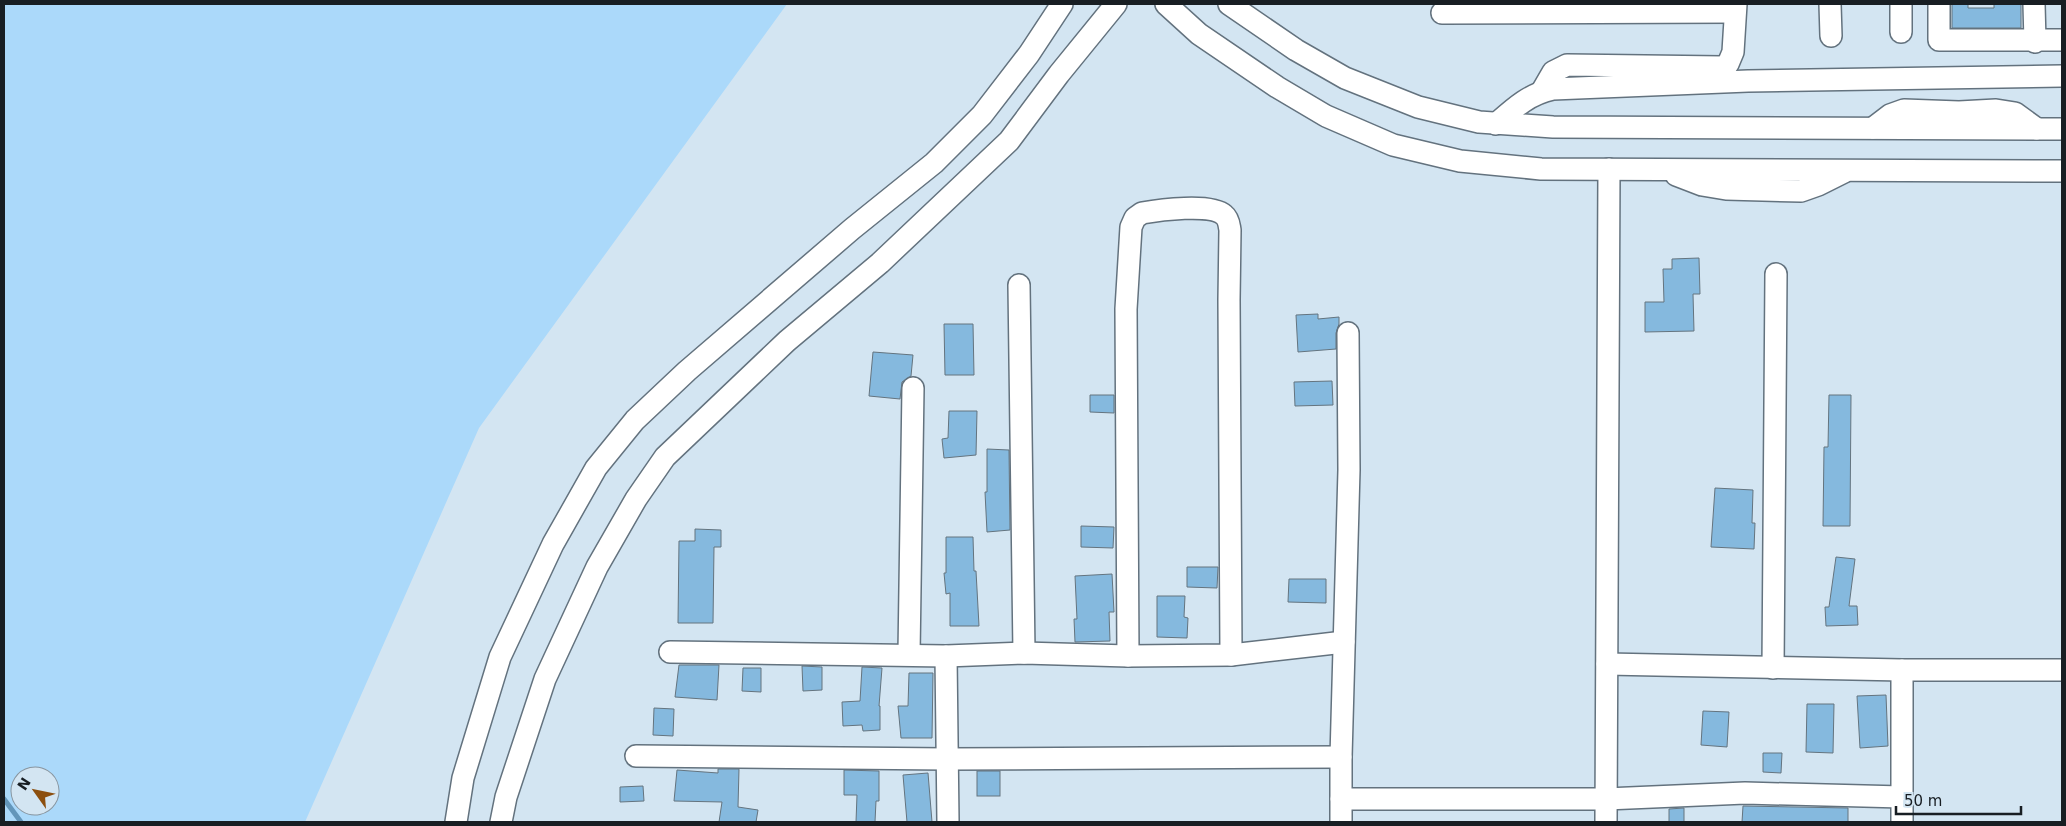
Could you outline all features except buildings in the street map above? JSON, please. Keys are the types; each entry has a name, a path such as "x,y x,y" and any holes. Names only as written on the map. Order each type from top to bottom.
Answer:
{"street":[{"path":"456,822 463,778 500,657 552,544 596,468 635,420 688,371 852,229 934,163 982,115 1029,54 1062,4"},
{"path":"502,822 506,797 545,679 597,567 636,499 665,457 787,341 880,263 1009,141 1059,74 1116,4"},
{"path":"1166,4 1199,34 1277,87 1326,116 1393,145 1460,161 1541,169 2062,171"},
{"path":"1230,4 1296,50 1345,78 1418,107 1496,124 1553,127 2062,129"},
{"path":"1830,4 1831,36"},
{"path":"1901,4 1901,32"},
{"path":"1939,4 1939,40 2035,42 2062,40"},
{"path":"2034,4 2035,42"},
{"path":"1442,13 1542,8 1736,8 1733,52 1728,64 1722,66 1567,65 1553,72 1542,91"},
{"path":"1496,124 1525,99 1542,91 1553,89 1748,81 2062,76"},
{"path":"1606,822 1609,169"},
{"path":"1128,656 1126,310 1131,227 1135,218 1142,213 1209,209 1224,216 1229,222 1230,230 1231,655"},
{"path":"1773,668 1776,274"},
{"path":"1019,284 1024,653"},
{"path":"1341,822 1349,470 1348,333"},
{"path":"909,654 914,388"},
{"path":"670,652 946,656 1024,653 1128,656 1231,655 1344,642"},
{"path":"946,656 948,822"},
{"path":"1607,664 1902,670 2062,670"},
{"path":"1902,670 1902,822"},
{"path":"636,756 946,759 1341,756"},
{"path":"1341,799 1606,799 1744,793 1902,797"}],"shaded area":[{"path":"4,4 787,4 479,428 305,822 4,822"}],"waterway":[{"path":"4,799 21,822"}]}
